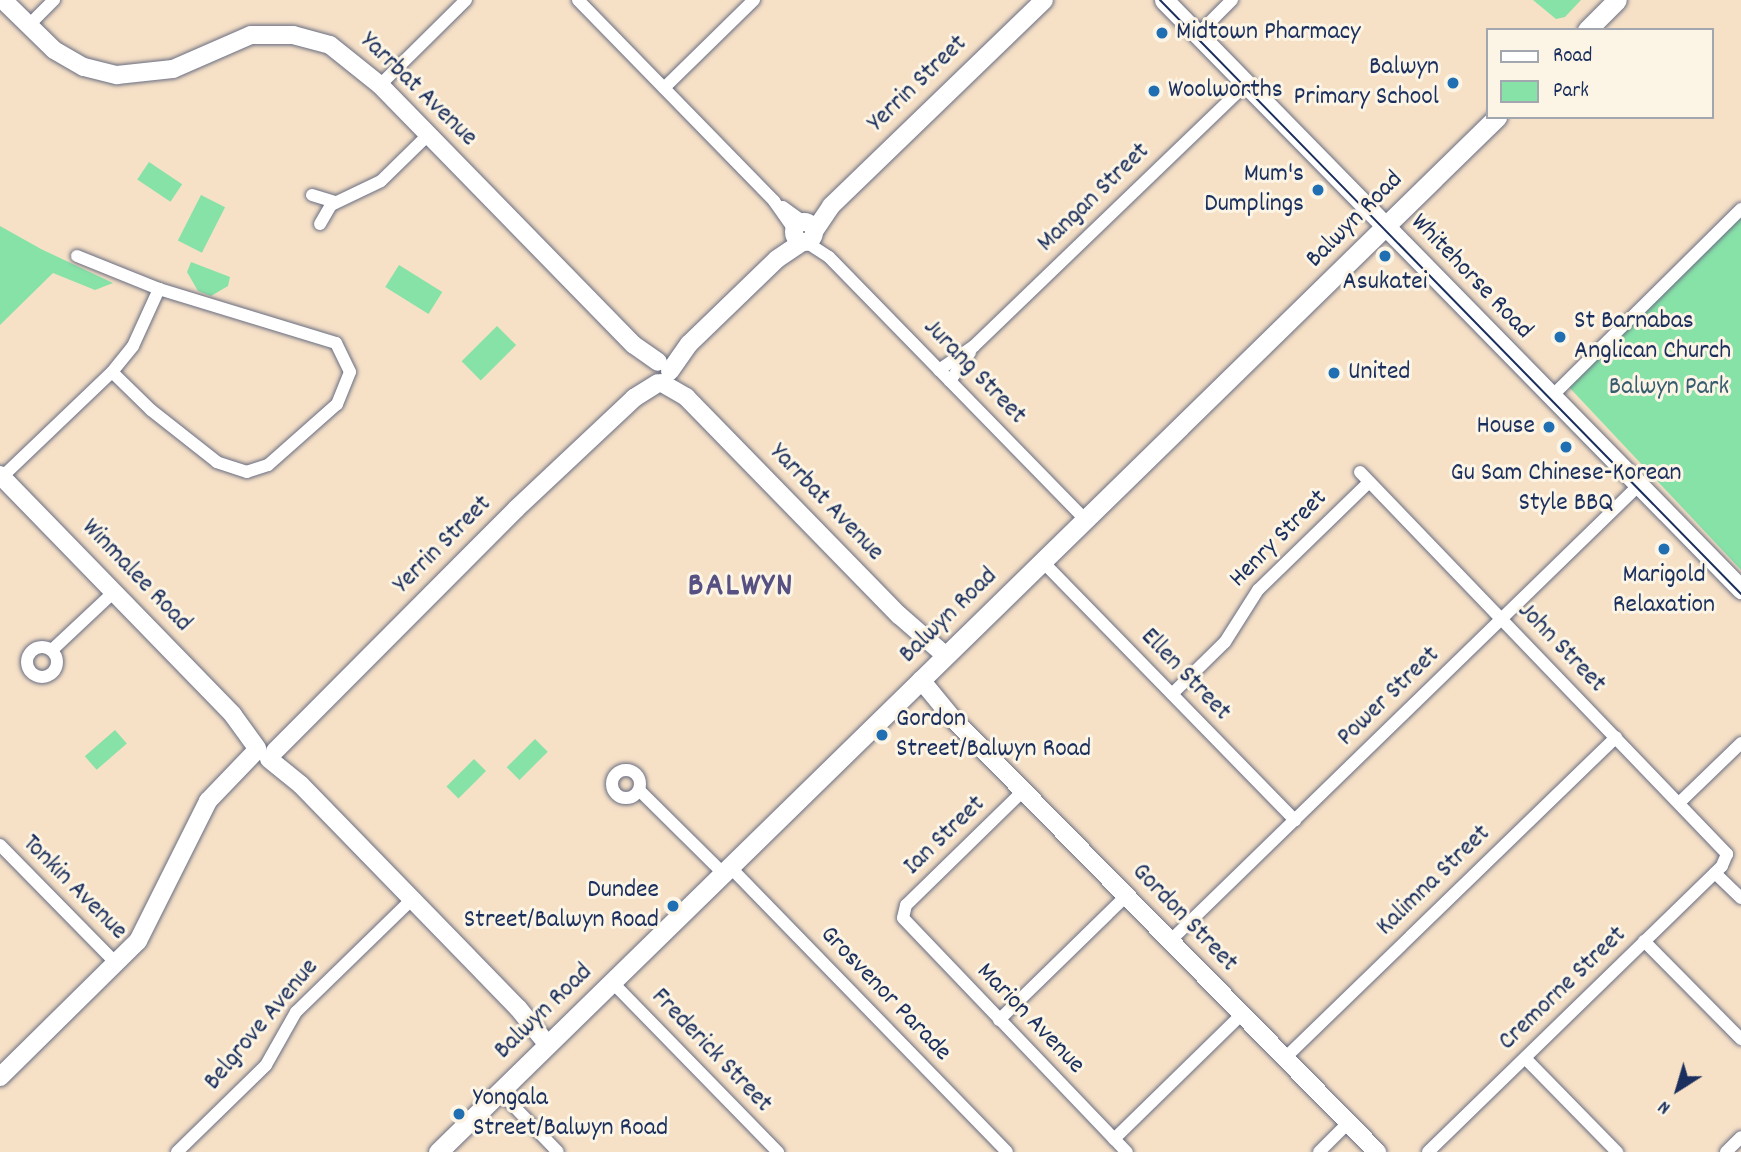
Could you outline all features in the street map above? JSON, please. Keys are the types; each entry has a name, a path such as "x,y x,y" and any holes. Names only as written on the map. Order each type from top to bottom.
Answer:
{"main road":[{"name":"Whitehorse Road","path":"1164,0 1741,590"},
{"path":"1589,28 1617,0"},
{"name":"Balwyn Road","path":"438,1152 1495,119"}],"street":[{"name":"Yarrbat Avenue","path":"3,0 28,26 73,62 127,75 173,69 237,38 293,35 342,52 429,134 942,659"},
{"path":"28,26 54,0"},
{"path":"380,85 466,0"},
{"name":"Jurang Street","path":"578,0 1086,520"},
{"path":"664,88 754,0"},
{"name":"Yerrin Street","path":"0,1077 141,937 208,802 237,772 292,732 1044,0"},
{"path":"1198,34 1232,0"},
{"name":"Mangan Street","path":"939,370 974,346 1246,84"},
{"path":"320,224 335,202 381,181 429,134"},
{"path":"312,195 335,202"},
{"path":"1552,396 1741,209"},
{"path":"77,256 159,289 336,343 350,372 344,395 268,465 247,472 217,462 151,410 112,372"},
{"path":"1,476 112,372 133,346 159,289"},
{"name":"Mangan Street","path":"950,381 974,346"},
{"name":"John Street","path":"1360,472 1723,847 1727,857"},
{"name":"Winmalee Road","path":"1,476 551,1041"},
{"name":"Henry Street","path":"1172,694 1225,642 1242,608 1258,590 1369,482"},
{"name":"Power Street","path":"1170,941 1639,485"},
{"name":"Ellen Street","path":"1043,562 1295,821"},
{"path":"52,650 115,591"},
{"name":"Gordon Street","path":"918,683 1377,1152"},
{"name":"Kalimna Street","path":"1285,1058 1616,737"},
{"path":"1679,802 1741,743"},
{"name":"Grosvenor Parade","path":"639,790 726,870 1007,1152"},
{"name":"Ian Street","path":"902,916 906,905 1023,791"},
{"name":"Tonkin Avenue","path":"0,845 116,963"},
{"name":"Cremorne Street","path":"1428,1152 1714,873 1727,857"},
{"path":"1714,873 1741,898"},
{"path":"999,1020 1126,896"},
{"name":"Belgrove Avenue","path":"177,1152 269,1060 296,1012 412,899"},
{"name":"Marion Avenue","path":"902,916 908,927 1127,1152"},
{"path":"1644,941 1741,1039"},
{"name":"Frederick Street","path":"612,982 778,1152"},
{"path":"1114,1139 1242,1014"},
{"path":"1525,1058 1617,1152"},
{"path":"500,1092 558,1152"},
{"path":"1319,1152 1348,1123"},
{"path":"1726,1152 1741,1137"}],"green space":[{"path":"1533,0 1581,0 1565,17 1556,19"},
{"path":"149,162 182,184 170,202 137,179"},
{"path":"201,195 225,207 202,253 178,240"},
{"name":"Balwyn Park","path":"1741,217 1741,570 1568,386"},
{"path":"0,226 113,283 95,290 53,273 0,325"},
{"path":"191,262 230,277 228,286 211,296 198,291 187,272"},
{"path":"399,265 442,292 428,314 385,287"},
{"path":"497,326 516,345 481,380 462,361"},
{"path":"115,730 127,744 97,770 85,756"},
{"path":"535,739 548,752 519,780 507,767"},
{"path":"474,759 486,771 458,799 446,787"}],"tram line":[{"path":"1160,0 1741,594"}],"place":[{"name":"Midtown Pharmacy","path":"1162,33"},
{"name":"Balwyn Primary School","path":"1453,83"},
{"name":"Woolworths","path":"1154,91"},
{"name":"Mum's Dumplings","path":"1318,190"},
{"name":"Asukatei","path":"1385,256"},
{"name":"St Barnabas Anglican Church","path":"1560,337"},
{"name":"United","path":"1334,373"},
{"name":"House","path":"1549,427"},
{"name":"Gu Sam Chinese-Korean Style BBQ","path":"1566,447"},
{"name":"Marigold Relaxation","path":"1664,549"},
{"name":"Gordon Street/Balwyn Road","path":"882,735"},
{"name":"Dundee Street/Balwyn Road","path":"673,906"},
{"name":"Yongala Street/Balwyn Road","path":"459,1114"}],"district":[{"name":"BALWYN","path":"741,588"}]}
